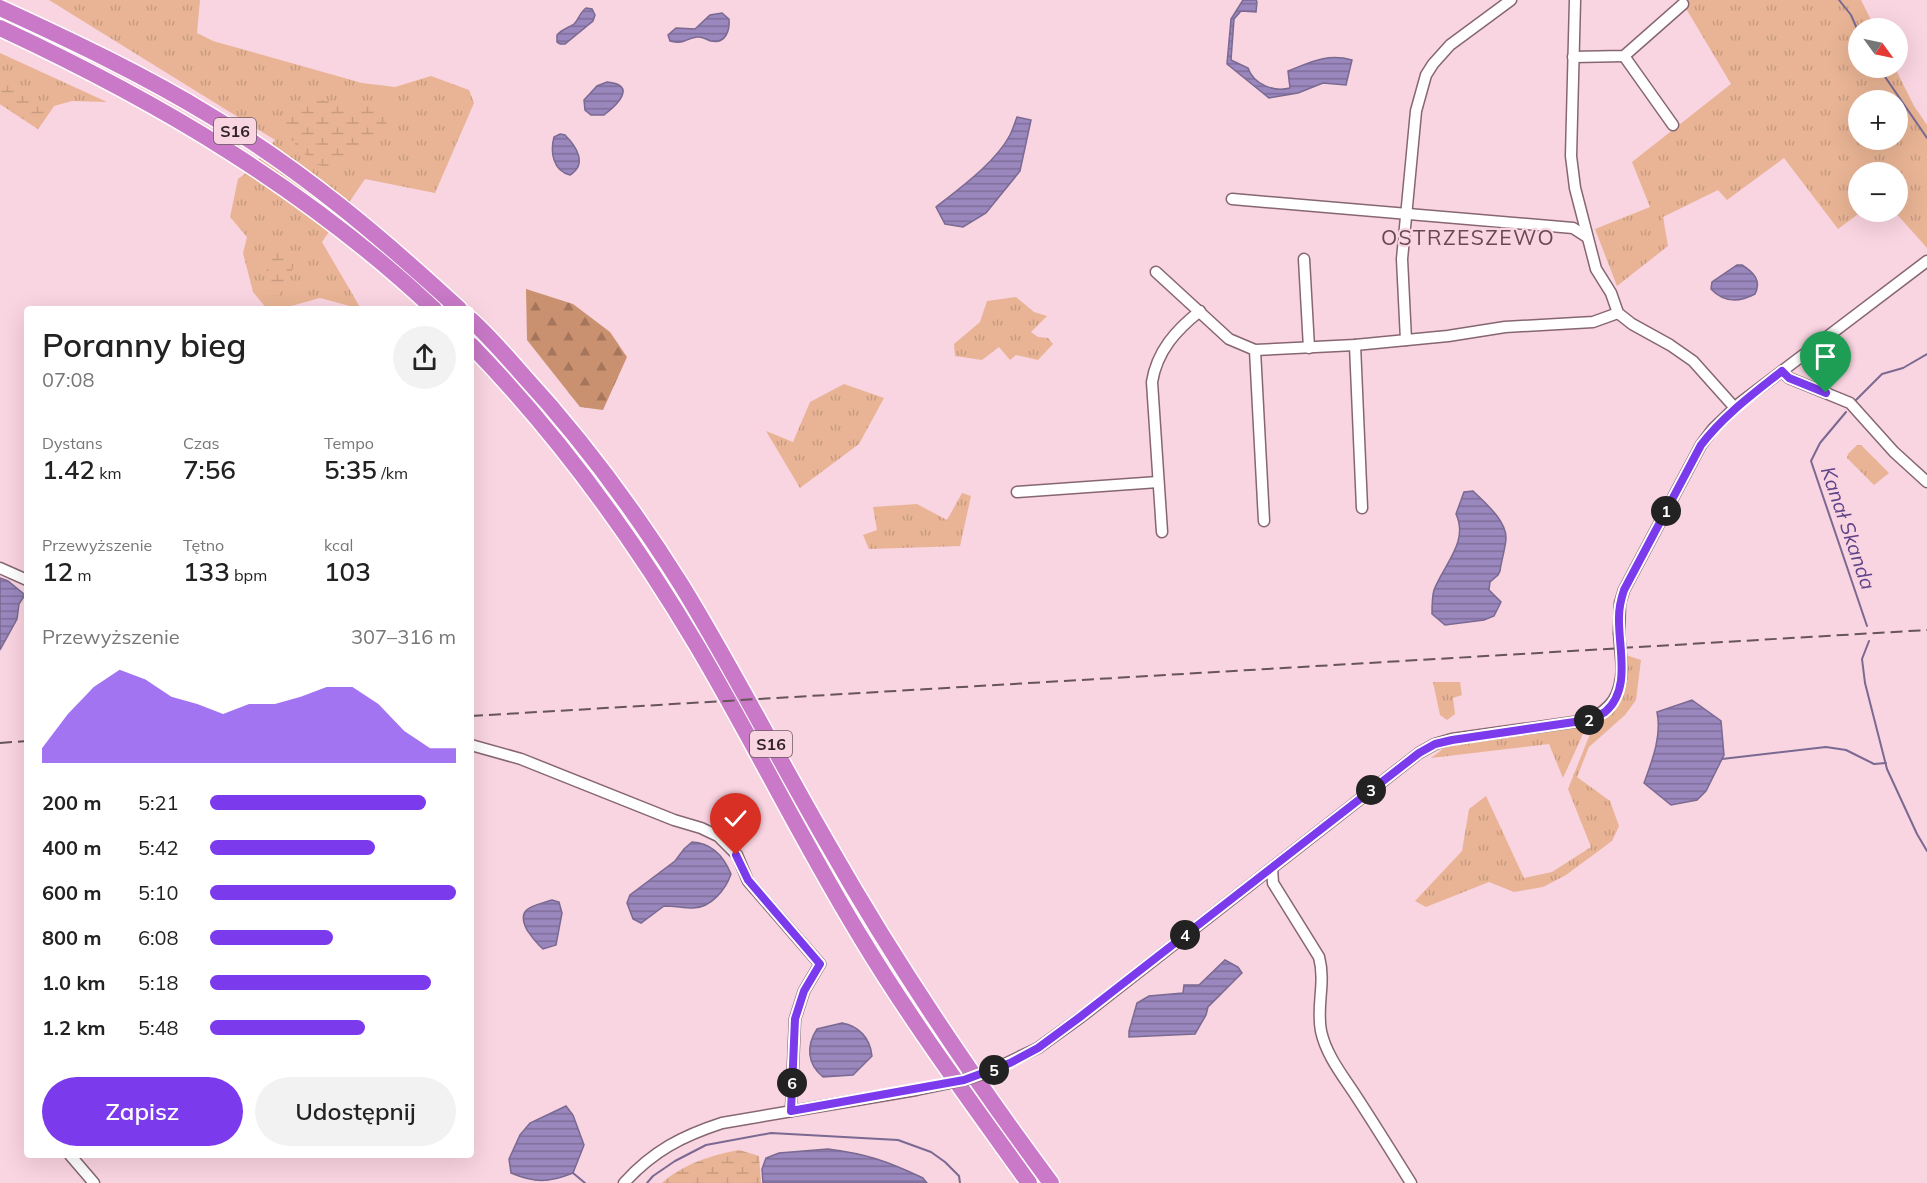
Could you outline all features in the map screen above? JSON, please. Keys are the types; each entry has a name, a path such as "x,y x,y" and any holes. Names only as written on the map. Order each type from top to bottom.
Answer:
{"highway":[{"name":"S16","path":"0,8 141,76 213,117 330,197 386,242 456,306"},
{"name":"S16","path":"0,28 132,93 212,139 326,218 375,256 431,306"},
{"name":"S16","path":"474,323 567,425 653,541 714,641 834,855 917,993 954,1049 1051,1183"},
{"name":"S16","path":"474,348 553,435 636,549 702,656 860,937 953,1076 1029,1183"}],"street":[{"path":"1406,340 1402,259 1416,111 1426,75 1450,45 1511,0"},
{"path":"1575,0 1571,156 1575,188 1596,268 1611,293 1618,313 1693,362 1735,408"},
{"path":"1573,57 1624,56 1683,4"},
{"path":"1624,56 1673,125"},
{"path":"1232,200 1304,204 1407,215 1573,228 1587,237"},
{"path":"1304,259 1309,348"},
{"path":"624,1183 640,1165 668,1145 693,1132 722,1123 964,1080 988,1072 1038,1048 1419,753 1435,744 1452,740 1588,720 1603,713 1618,694 1622,669 1619,633 1620,603 1695,454 1713,429 1735,408 1927,261"},
{"path":"1156,272 1229,339 1255,350 1355,345 1448,336 1505,327 1593,322 1618,313"},
{"path":"1162,532 1152,382 1155,364 1184,324 1200,311"},
{"path":"1355,345 1362,508"},
{"path":"1255,350 1264,521"},
{"path":"1782,371 1789,378 1850,404 1894,452 1927,482"},
{"path":"1017,492 1158,482"},
{"path":"0,568 24,579"},
{"path":"474,746 521,759 674,820 701,828 718,836 736,855 748,880 820,964 804,991 795,1019 791,1111"},
{"path":"1272,868 1273,883 1319,957 1323,979 1320,1017 1324,1043 1411,1183"},
{"path":"73,1158 94,1183"}],"green space":[{"path":"49,0 200,0 197,33 213,41 362,83 395,87 431,76 469,90 474,103 435,193 365,179 322,242 359,306 350,306 320,298 291,306 265,306 253,292 243,253 247,237 230,217 238,179 250,170 275,140"},
{"path":"1681,0 1861,0 1870,18 1848,18 1848,78 1900,78 1906,90 1848,90 1848,150 1908,150 1908,94 1927,125 1927,248 1904,222 1908,222 1908,162 1848,162 1848,222 1838,229 1784,158 1727,200 1718,190 1663,217 1668,246 1617,286 1595,229 1650,207 1632,162 1731,84"},
{"path":"0,53 107,102 72,101 54,106 38,129 0,104"},
{"path":"0,72 44,104 54,106 38,129 0,104"},
{"path":"313,99 388,109 395,116 373,134 352,159 340,169 317,165 299,149 282,128 290,106"},
{"path":"286,251 295,257 291,273 278,296 272,295 265,284 265,274 276,253"},
{"path":"526,289 573,304 610,332 627,357 603,410 580,407 527,340"},
{"path":"1016,297 1034,312 1047,316 1031,332 1038,337 1048,338 1053,344 1038,360 1016,355 1010,360 999,347 982,360 955,356 954,344 980,322 987,301"},
{"path":"844,384 884,398 859,444 800,488 766,431 793,442 810,402"},
{"path":"1857,445 1861,445 1889,473 1874,485 1847,458"},
{"path":"962,493 971,496 960,546 869,549 863,535 877,530 873,507 917,504 947,520"},
{"path":"1626,655 1641,660 1636,700 1625,715 1589,747 1577,777 1610,801 1619,826 1612,841 1566,875 1543,887 1514,892 1489,882 1426,907 1415,901 1462,851 1469,809 1486,796 1524,878 1552,872 1591,847 1568,789 1594,724 1614,708 1626,669"},
{"path":"1433,682 1460,682 1462,695 1453,698 1455,714 1447,720 1440,715"},
{"path":"1581,726 1583,734 1563,778 1549,744 1431,758 1448,745"},
{"path":"739,1150 759,1156 761,1183 662,1183 670,1176 698,1161"}],"shaded area":[{"path":"1243,0 1256,0 1256,12 1241,11 1234,19 1231,60 1248,68 1255,79 1265,86 1284,89 1290,88 1288,71 1327,58 1343,58 1352,60 1346,85 1323,83 1298,93 1269,98 1227,64 1231,19"},
{"path":"586,8 592,9 595,15 593,21 565,44 557,42 557,35 574,24"},
{"path":"722,13 729,19 728,32 724,38 716,41 699,37 682,42 670,41 668,35 676,28 695,29 710,15"},
{"path":"607,82 621,87 622,96 604,115 591,115 585,110 584,100 597,86"},
{"path":"1017,117 1031,120 1020,171 986,213 963,227 945,224 936,207 977,174 996,155 1010,135"},
{"path":"560,134 569,139 578,155 578,166 570,175 564,173 554,160 552,149 554,137"},
{"path":"1737,265 1742,265 1755,277 1757,289 1755,294 1744,299 1732,300 1716,294 1711,289 1712,282"},
{"path":"1473,491 1494,512 1505,531 1506,541 1500,571 1490,582 1489,590 1501,602 1494,616 1484,620 1445,625 1432,614 1433,593 1454,553 1459,534 1456,514 1464,492"},
{"path":"0,578 8,581 24,596 19,604 17,619 0,650"},
{"path":"1692,700 1721,721 1724,755 1706,791 1697,800 1671,805 1644,783 1657,739 1657,712"},
{"path":"692,842 711,848 725,862 731,874 722,891 712,901 700,907 664,906 641,923 633,919 627,903 630,895 675,861"},
{"path":"552,900 559,902 562,913 556,945 543,949 527,930 523,916 533,906"},
{"path":"1225,960 1238,967 1242,973 1208,1007 1195,1034 1129,1037 1137,1003 1149,996 1183,993 1184,985 1199,985"},
{"path":"842,1023 854,1027 863,1034 872,1056 853,1075 823,1077 811,1061 810,1048 813,1035 817,1029"},
{"path":"566,1106 573,1115 584,1145 573,1173 556,1179 535,1180 511,1173 509,1159 520,1135 530,1123"},
{"path":"828,1149 854,1153 887,1163 923,1178 927,1183 763,1183 762,1169 766,1158 779,1153"}],"waterway":[{"name":"Kanał Skanda","path":"1839,0 1852,18"},
{"name":"Kanał Skanda","path":"1886,78 1927,138"},
{"name":"Kanał Skanda","path":"1856,400 1882,374 1903,368 1927,354"},
{"name":"Kanał Skanda","path":"1846,412 1820,443 1811,461 1867,626"},
{"name":"Kanał Skanda","path":"1869,641 1862,659 1865,683 1887,769 1927,851"},
{"path":"1722,759 1826,747 1846,750 1874,764 1886,763"},
{"name":"Kanał Skanda","path":"647,1183 675,1161 706,1145 771,1133 898,1140 931,1152 959,1176 960,1183"},
{"path":"573,1173 585,1183"}],"railway":[{"path":"474,716 1927,630"},
{"path":"0,743 24,741"}],"district":[{"name":"OSTRZESZEWO","path":"1468,238"}],"route":[{"path":"736,855 748,880 820,964 804,991 795,1019 792,1045 791,1111 934,1087 964,1080 1010,1063 1038,1048 1080,1017 1419,753 1435,744 1452,740 1588,720 1603,713 1618,694 1621,682 1619,616 1624,590 1701,445 1713,429 1735,408 1782,371 1789,378 1826,393"}]}
